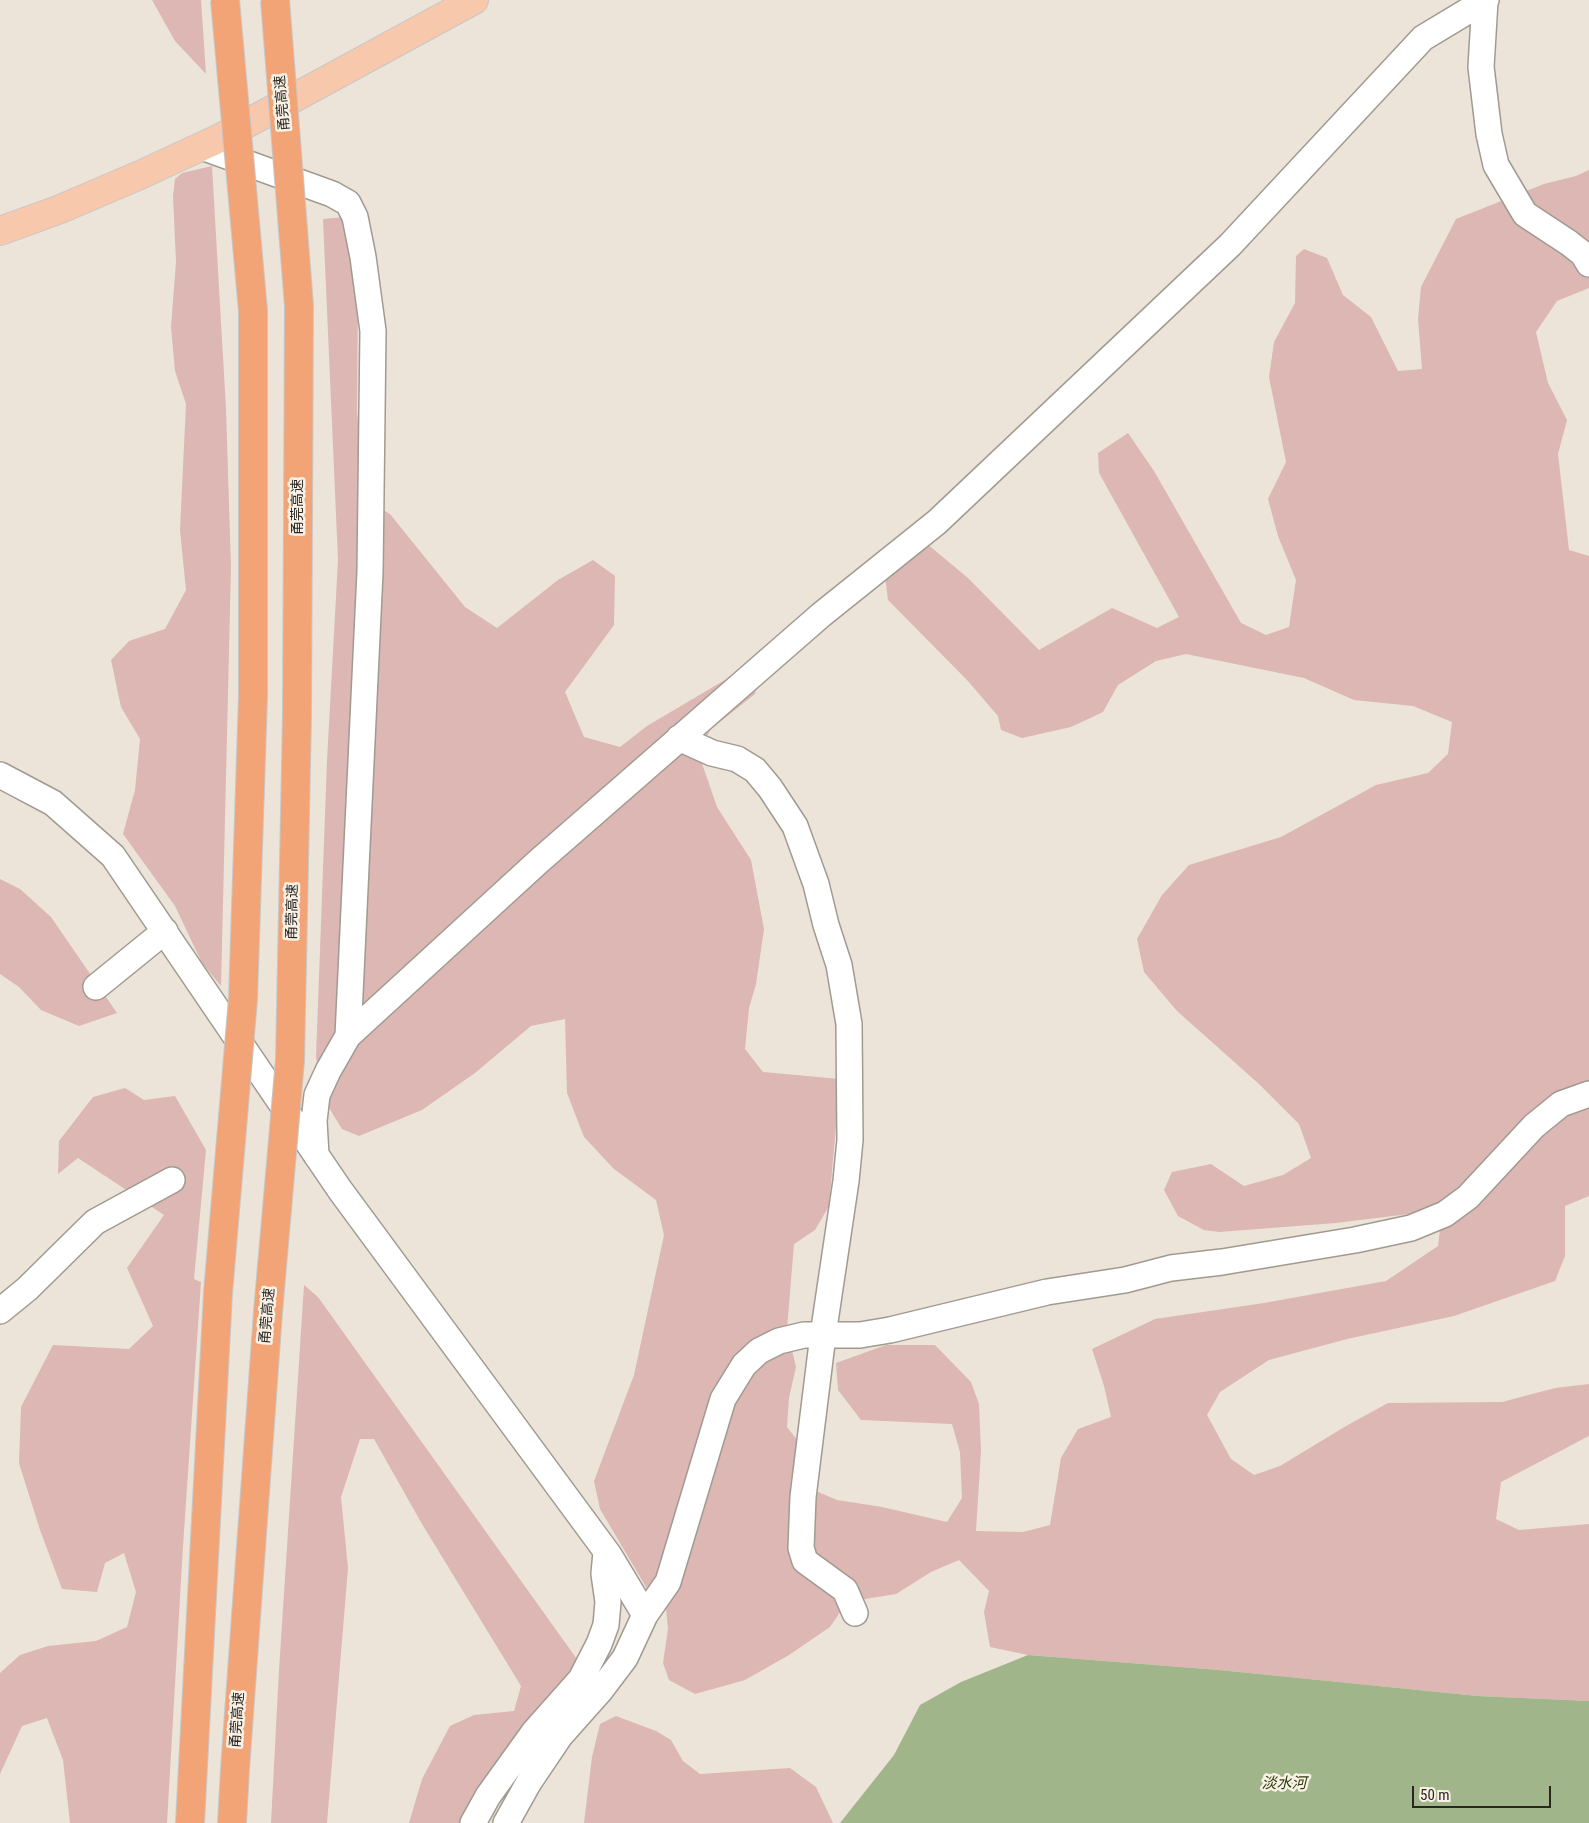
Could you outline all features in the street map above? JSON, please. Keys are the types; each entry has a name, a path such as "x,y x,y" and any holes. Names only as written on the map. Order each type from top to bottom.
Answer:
{"highway":[{"path":"190,1823 218,1293 243,999 253,696 252,311 225,0"},
{"name":"甬莞高速","path":"232,1823 268,1312 290,1060 297,715 300,306 275,0"}],"main road":[{"path":"0,231 66,206 202,147 260,118 474,0"}],"street":[{"path":"1485,0 1481,67 1489,134 1496,165 1525,214 1569,243 1583,254 1589,264"},
{"path":"316,1154 314,1122 317,1095 348,1036 538,861 821,615 937,522 1230,245 1423,38 1485,0"},
{"path":"202,147 332,194 348,203 355,217 363,257 373,331 370,572 348,1036"},
{"path":"679,738 712,753 737,759 755,770 770,788 795,826 816,884 826,925 839,965 849,1024 850,1140 846,1182 823,1335 803,1497 801,1548 805,1561 844,1590 855,1614"},
{"path":"0,775 54,803 113,856 346,1198 606,1552 646,1615"},
{"path":"96,987 164,931"},
{"path":"506,1823 529,1782 560,1736 600,1691 625,1658 646,1615 668,1582 723,1399 744,1366 759,1351 779,1341 804,1335 860,1335 890,1330 1047,1292 1126,1280 1171,1268 1298,1250 1411,1228 1445,1214 1468,1197 1534,1126 1561,1104 1589,1094"},
{"path":"0,1311 26,1289 95,1222 172,1180"},
{"path":"472,1823 488,1796 534,1732 581,1679 600,1644 606,1625 607,1610 604,1574 606,1552"}],"shaded area":[{"path":"152,0 201,0 206,74 175,41"},
{"path":"212,166 226,409 231,567 221,986 202,963 175,906 123,834 135,790 140,739 121,707 111,660 129,641 165,629 186,590 180,530 186,404 175,371 171,327 176,262 173,196 175,179 182,173"},
{"path":"1589,170 1589,288 1557,301 1536,332 1548,383 1567,420 1558,454 1569,550 1589,556 1589,1196 1565,1206 1565,1256 1555,1281 1454,1316 1347,1339 1269,1360 1220,1392 1207,1415 1231,1459 1254,1475 1280,1466 1388,1403 1502,1402 1555,1388 1589,1384 1589,1436 1501,1482 1496,1519 1519,1530 1589,1524 1589,1701 1478,1696 1219,1670 1028,1655 990,1647 984,1612 989,1591 959,1560 931,1572 896,1594 859,1600 843,1608 830,1627 789,1655 745,1680 695,1694 669,1680 663,1663 668,1629 666,1609 646,1587 600,1509 594,1481 634,1375 664,1235 656,1200 614,1169 584,1137 567,1093 565,1019 531,1026 475,1073 422,1110 359,1136 342,1129 323,1098 316,1057 327,761 338,560 323,219 345,217 358,286 357,412 367,500 390,514 465,607 497,628 558,580 593,560 615,576 614,625 565,692 584,737 620,747 647,726 762,658 755,694 711,729 698,752 717,807 751,860 764,929 756,984 749,1008 745,1049 763,1072 840,1079 829,1206 815,1230 794,1244 787,1329 796,1367 789,1398 787,1427 798,1441 811,1489 837,1500 882,1507 947,1522 962,1498 960,1452 952,1424 861,1420 838,1390 836,1363 886,1345 935,1345 971,1382 979,1404 981,1451 976,1531 1023,1532 1050,1525 1061,1458 1078,1429 1111,1417 1104,1386 1092,1349 1155,1319 1264,1303 1386,1281 1438,1246 1440,1229 1425,1212 1336,1223 1219,1232 1204,1230 1178,1216 1164,1190 1172,1172 1211,1164 1244,1186 1283,1175 1311,1158 1299,1124 1259,1084 1177,1011 1144,972 1137,939 1162,895 1189,865 1281,837 1376,785 1428,773 1448,754 1452,722 1413,706 1354,700 1304,678 1186,654 1156,661 1118,685 1103,712 1071,727 1022,738 1001,730 998,716 967,680 888,600 885,576 926,543 968,578 1039,650 1112,608 1157,628 1179,617 1099,473 1098,453 1128,433 1154,471 1241,623 1266,635 1289,627 1296,580 1278,536 1268,499 1286,462 1269,377 1274,342 1295,303 1296,256 1304,249 1327,258 1343,295 1371,317 1398,371 1422,369 1418,319 1421,287 1456,219 1544,184 1576,176"},
{"path":"0,879 20,889 51,917 117,1013 79,1026 41,1010 19,987 0,974"},
{"path":"125,1088 144,1100 175,1096 206,1150 194,1279 201,1282 167,1823 70,1823 63,1760 47,1718 22,1726 0,1774 0,1673 20,1655 48,1646 96,1641 127,1627 136,1592 124,1553 105,1563 97,1592 62,1589 40,1530 19,1463 21,1407 53,1345 129,1349 153,1326 127,1268 164,1215 78,1158 58,1174 59,1141 93,1097"},
{"path":"304,1285 318,1297 579,1662 488,1775 459,1823 409,1823 422,1779 450,1726 474,1715 514,1711 521,1686 422,1524 374,1439 360,1439 341,1497 348,1568 327,1823 271,1823"},
{"path":"616,1716 656,1731 671,1740 683,1761 700,1774 790,1768 816,1787 833,1823 584,1823 592,1757 600,1724"}],"water":[{"name":"淡水河","path":"1028,1655 1219,1670 1478,1696 1589,1701 1589,1823 840,1823 894,1755 920,1705 961,1682"}]}
